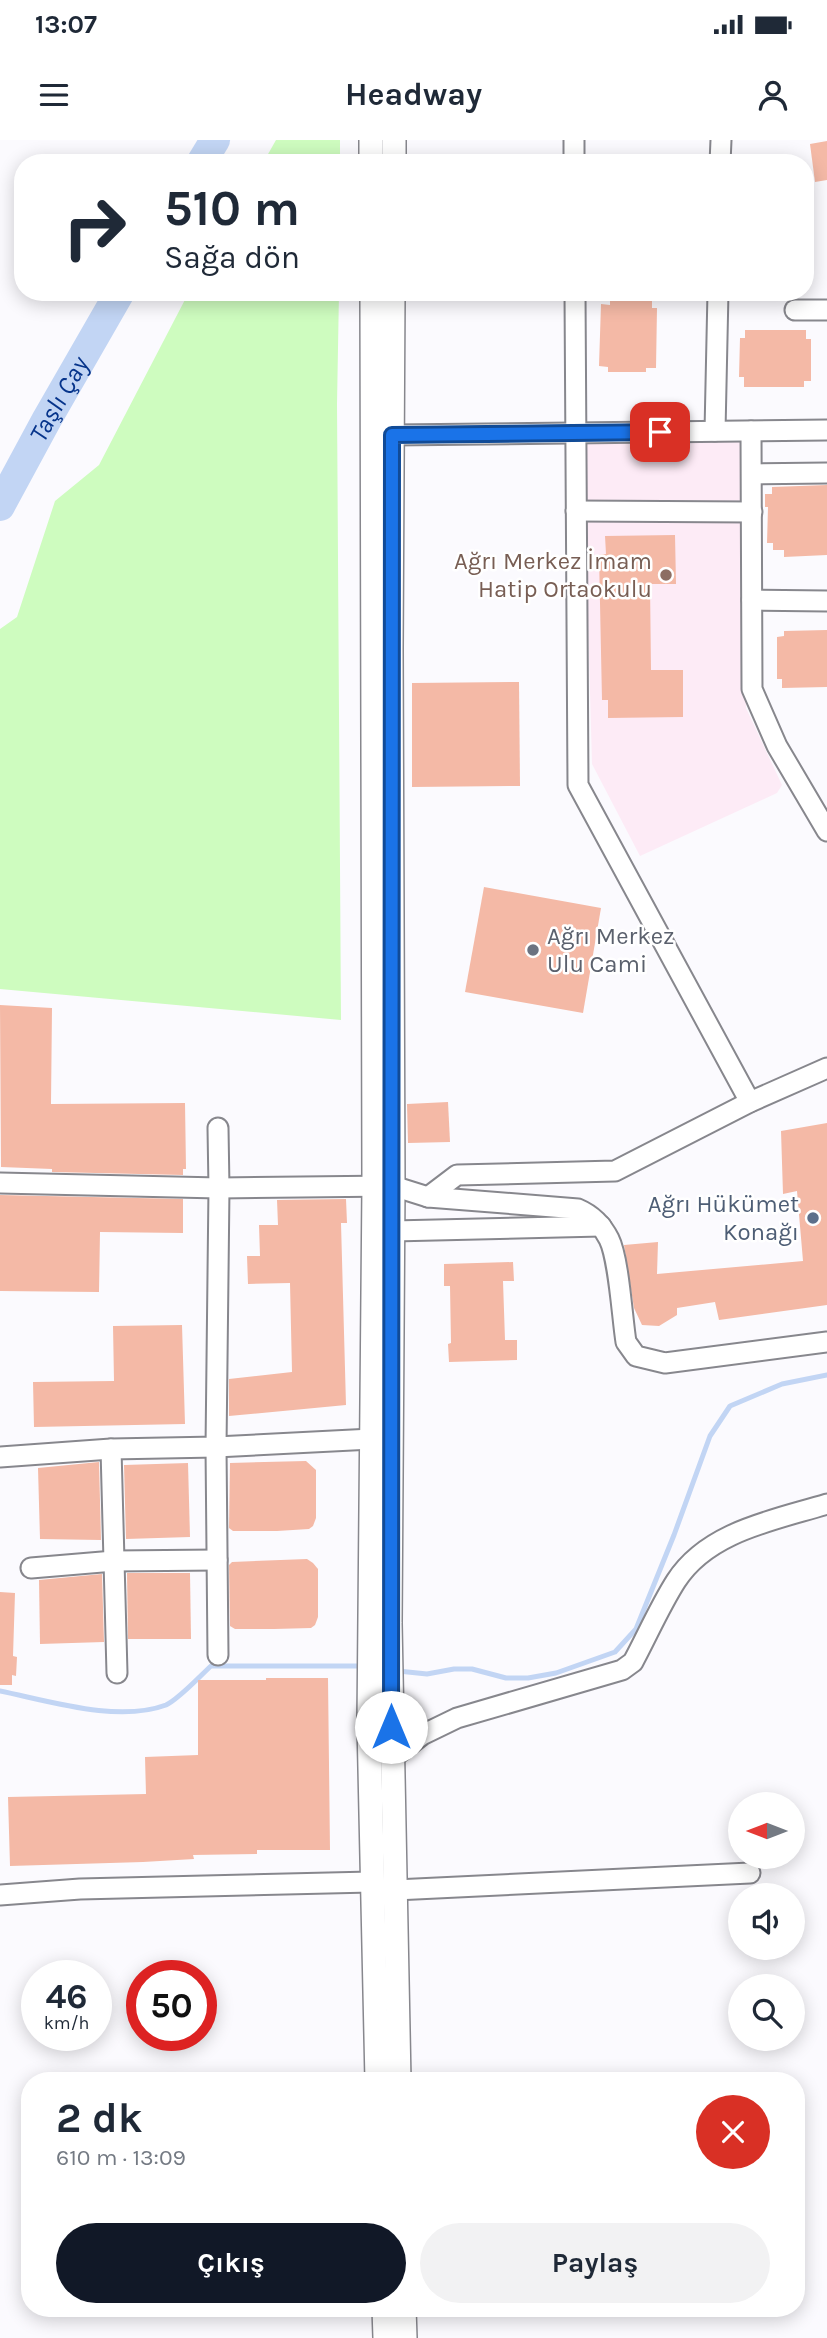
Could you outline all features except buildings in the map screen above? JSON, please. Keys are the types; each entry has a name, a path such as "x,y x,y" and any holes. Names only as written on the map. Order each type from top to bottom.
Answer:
{"main road":[{"path":"372,301 383,1186 393,1231 380,1625 380,1725 371,1882 377,2072"},
{"path":"380,1625 372,1439 383,1186 393,301"},
{"path":"380,1725 392,1758 399,2072"},
{"path":"384,2317 385,2338"},
{"path":"404,2317 405,2338"}],"street":[{"path":"575,301 578,785 750,1102"},
{"path":"715,431 718,301"},
{"path":"795,310 827,310"},
{"path":"392,435 827,430"},
{"path":"751,431 752,689 777,746 827,831"},
{"path":"751,474 827,473"},
{"path":"576,511 752,512"},
{"path":"752,600 827,601"},
{"path":"428,1197 457,1175 615,1171 750,1102 827,1068"},
{"path":"218,1128 218,1655"},
{"path":"0,1183 219,1188 383,1186 428,1197 578,1209 590,1214 611,1241 626,1342 636,1356 665,1363 827,1342"},
{"path":"393,1231 601,1226"},
{"path":"0,1457 111,1449 372,1439"},
{"path":"111,1449 117,1673"},
{"path":"392,1758 422,1735 457,1718 622,1670 633,1662 677,1580 699,1557 717,1543 750,1527 827,1504"},
{"path":"31,1567 114,1561 217,1560"},
{"path":"395,1890 750,1873"},
{"path":"0,1895 80,1889 371,1882"}],"shaded area":[{"name":"Ağrı Merkez İmam Hatip Ortaokulu","path":"737,438 744,441 746,708 782,785 777,793 640,856 592,764 583,439"}],"green space":[{"path":"276,140 340,140 340,154 268,154"},
{"path":"184,301 339,301 337,404 341,1020 0,989 0,629 17,617 55,501 99,465"}],"waterway":[{"name":"Taşlı Çay","path":"206,154 215,140"},
{"name":"Taşlı Çay","path":"0,506 115,301"},
{"path":"398,1671 427,1674 472,1669 506,1678 528,1678 556,1673 615,1652 636,1629 710,1436 730,1406 782,1384 827,1375"},
{"path":"0,1691 61,1705 127,1712 166,1705 211,1666 364,1666"}],"place":[{"name":"Ağrı Merkez İmam Hatip Ortaokulu","path":"666,575"},
{"name":"Ağrı Merkez Ulu Cami","path":"533,950"},
{"name":"Ağrı Hükümet Konağı","path":"813,1218"}],"route":[{"path":"391,1727 392,435 660,432"}]}
